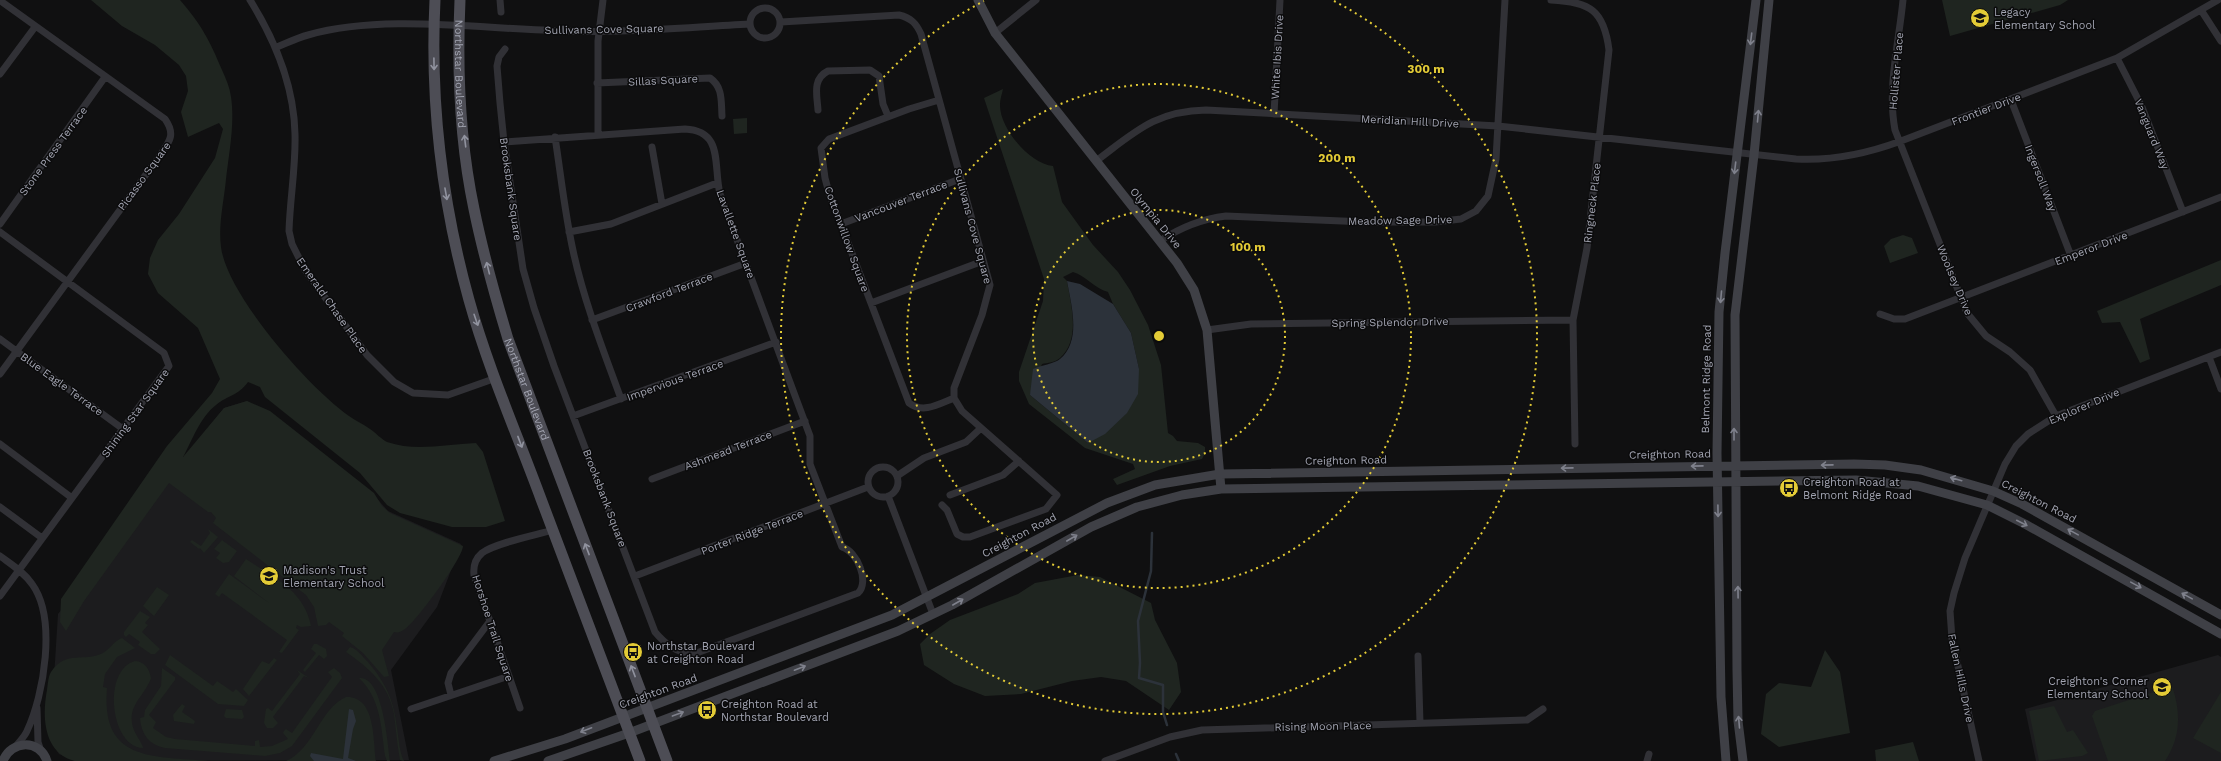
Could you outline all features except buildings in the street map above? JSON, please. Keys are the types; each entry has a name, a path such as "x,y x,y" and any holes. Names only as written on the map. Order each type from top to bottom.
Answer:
{"main road":[{"path":"435,0 434,81 440,161 452,227 470,302 496,378 622,717 640,761"},
{"name":"Northstar Boulevard","path":"460,0 459,26 462,113 473,200 496,300 508,339 667,761"}],"street":[{"name":"Emerald Chase Place","path":"250,0 277,47 286,76 295,121 289,231 292,244 305,270 367,356 394,382 413,393 448,394 496,378"},
{"path":"500,0 501,12"},
{"path":"598,134 597,83 603,0"},
{"path":"764,0 765,8"},
{"name":"Olympia Drive","path":"978,0 994,33 1160,241 1192,286 1201,306 1208,330 1221,489"},
{"path":"994,33 1036,0"},
{"name":"White Ibis Drive","path":"1274,114 1280,0"},
{"name":"Meadow Sage Drive","path":"1160,241 1190,224 1210,218 1226,216 1366,222 1435,222 1461,219 1482,206 1488,196 1496,159 1505,0"},
{"name":"Ringneck Place","path":"1551,0 1570,1 1585,5 1604,24 1609,50 1587,248 1573,320 1575,444"},
{"name":"Belmont Ridge Road","path":"1726,761 1721,697 1718,482 1719,312 1756,0"},
{"path":"1743,761 1738,703 1734,465 1735,315 1754,155 1769,0"},
{"name":"Hollister Place","path":"1901,141 1895,130 1892,115 1892,94 1903,0"},
{"name":"Frontier Drive","path":"1737,153 1816,160 1870,152 2011,100 2118,58 2218,0"},
{"name":"Picasso Square","path":"0,374 171,139 171,128 165,119 2,2"},
{"path":"765,8 777,14 781,22 778,32 769,38 758,37 754,34 750,24 752,15 765,8"},
{"path":"2201,10 2221,41"},
{"name":"Sullivans Cove Square","path":"781,22 899,15 908,17 916,24 939,100 990,285 988,296 954,388 954,398"},
{"name":"Sullivans Cove Square","path":"277,47 307,35 341,28 389,24 600,31 750,24"},
{"path":"0,74 35,27"},
{"name":"Brooksbank Square","path":"505,48 499,57 497,66 504,142 523,269 536,314 573,416 656,632 663,641 675,650 694,654 850,596 862,589 864,582 854,555 848,548 842,547 826,504"},
{"name":"Vanguard Way","path":"2118,58 2142,107 2183,212"},
{"path":"818,110 816,84 822,74 828,71 870,70 879,76 883,104 888,116"},
{"name":"Stone Press Terrace","path":"0,224 105,77"},
{"name":"Sillas Square","path":"597,83 710,78 717,83 720,89 722,116"},
{"name":"Cottonwillow Square","path":"939,100 888,116 828,138 821,148 825,178 909,403 919,408 926,408 954,398"},
{"name":"Ingersoll Way","path":"2011,100 2070,256"},
{"name":"Meridian Hill Drive","path":"1096,161 1145,124 1173,114 1206,110 1498,126 1737,153"},
{"name":"Lavallette Square","path":"504,142 598,134 698,130 708,135 713,143 718,183 810,436 808,459 826,504"},
{"path":"555,137 569,232 592,320 621,399"},
{"name":"Woolsey Drive","path":"1901,141 1960,297 1968,313 1986,336 2010,352 2030,370 2056,416"},
{"path":"652,147 662,204"},
{"name":"Vancouver Terrace","path":"841,224 960,179"},
{"path":"569,232 611,224 718,183"},
{"name":"Emperor Drive","path":"1880,314 1894,319 1905,319 2221,197"},
{"name":"Shining Star Square","path":"0,232 164,353 168,359 169,366 167,372 0,596"},
{"path":"871,303 983,261"},
{"name":"Crawford Terrace","path":"592,320 746,263"},
{"name":"Spring Splendor Drive","path":"1208,330 1251,324 1573,320"},
{"name":"Blue Eagle Terrace","path":"0,339 124,429"},
{"name":"Impervious Terrace","path":"573,416 776,342"},
{"name":"Explorer Drive","path":"1987,506 2016,446 2028,434 2056,416 2221,352"},
{"path":"2209,357 2221,389"},
{"path":"942,505 947,510 953,528 957,534 963,537 970,537 1046,509 1057,495 981,428 962,410 954,398"},
{"name":"Ashmead Terrace","path":"652,479 805,421"},
{"path":"897,476 924,458 966,442 981,428"},
{"path":"0,444 72,498"},
{"path":"950,495 1003,475 1019,462"},
{"name":"Creighton Road","path":"494,761 532,750 647,708 892,615 927,599 1107,503 1155,485 1220,474 1734,465 1885,465 1921,470 1993,491 2028,507 2221,615"},
{"path":"877,468 889,468 897,476 897,488 888,496 876,496 868,487 869,476 877,468"},
{"path":"548,761 654,724 898,631 933,614 1102,522 1152,503 1182,495 1221,489 1856,480 1887,482 1937,490 1987,506 2025,524 2221,634"},
{"name":"Porter Ridge Terrace","path":"635,576 868,487"},
{"path":"888,496 933,614"},
{"name":"Fallen Hills Drive","path":"1979,761 1950,624 1954,593 1965,558 1987,506"},
{"path":"0,507 42,538"},
{"name":"Horshoe Trail Square","path":"520,708 474,575 476,561 483,552 553,530"},
{"path":"0,556 19,570 32,584 45,614 46,650 37,701 27,732 8,750 3,761"},
{"path":"451,695 448,684 451,673 490,621"},
{"path":"1418,656 1420,723"},
{"path":"411,709 509,676"},
{"path":"37,701 38,742 46,758"},
{"name":"Rising Moon Place","path":"1106,761 1164,739 1202,730 1527,720 1543,709"},
{"path":"8,750 30,745 46,758"}],"shaded area":[{"path":"91,0 180,0 194,17 204,33 228,84 232,107 231,138 221,222 221,247 227,267 238,290 272,339 313,385 332,403 387,442 409,447 431,447 476,443 483,452 505,521 486,527 452,527 400,513 387,505 360,473 265,397 260,387 248,382 237,393 220,402 210,410 205,416 183,457 224,408 247,401 270,411 374,493 382,506 390,513 463,546 461,553 448,576 419,615 405,629 400,632 394,632 382,650 389,676 384,677 363,653 342,636 344,633 329,622 326,625 318,626 314,607 306,595 213,523 216,518 211,512 208,512 169,483 84,601 66,631 60,622 61,599 167,446 212,393 220,379 198,328 158,293 148,274 150,258 158,240 179,214 215,158 223,129 219,123 188,137 181,112 188,91 186,76 179,65 155,45 122,26"},
{"name":"Legacy Elementary School","path":"1942,0 2068,0 2060,5 1950,36"},
{"path":"1003,89 1000,102 1001,113 1010,134 1026,152 1035,159 1044,164 1053,166 1062,202 1093,245 1118,272 1130,290 1148,325 1161,365 1168,433 1177,441 1198,443 1205,447 1205,453 1202,459 1170,466 1117,485 1113,479 1135,469 1133,464 1085,448 1029,404 1019,381 1019,372 1043,301 1044,279 984,98","holes":["1073,272 1098,288 1108,292 1113,304 1131,333 1139,369 1088,443 1030,395 1042,364 1060,358 1071,341 1073,321 1072,311 1067,281 1063,277"]},
{"path":"747,118 747,133 734,134 733,119"},
{"path":"1903,235 1912,238 1918,253 1890,263 1884,246 1891,239"},
{"path":"2221,260 2221,285 2140,319 2150,359 2140,363 2120,322 2102,323 2097,311"},
{"path":"1067,281 1080,284 1113,304 1131,333 1139,369 1138,394 1127,413 1105,434 1088,443 1030,395 1033,369 1060,359 1067,351 1071,342 1073,322"},
{"name":"Madison's Trust Elementary School","path":"247,401 372,493 388,511 461,544 437,607 391,670 409,760 75,761 59,754 50,740 58,614 224,408"},
{"path":"208,529 218,537 204,553 200,548 199,549 190,542 192,540 201,546 210,533"},
{"path":"222,540 237,551 229,562 223,563 216,558 220,553 214,549"},
{"path":"246,559 277,579 295,594 302,603 307,614 311,626 301,627 297,625 296,628 299,630 282,653 279,652 287,640 222,593 219,597 215,594 229,574 269,603 234,576"},
{"path":"1078,575 1100,577 1151,603 1155,620 1177,663 1181,692 1169,710 1126,681 1101,677 1072,681 1021,694 985,696 954,684 924,665 920,644 930,634 950,620 1018,594 1035,583"},
{"path":"157,587 169,595 154,616 143,606"},
{"path":"140,611 150,617 145,623 148,625 142,632 160,649 155,654 151,654 138,645 140,642 129,634 126,637 124,635 124,632"},
{"path":"122,638 135,648 117,657 105,674 103,687 107,688 107,712 112,730 121,742 134,750 149,755 209,761 75,761 64,757 56,750 47,732 45,722 45,700 51,672 63,661 96,656 103,653"},
{"path":"314,644 326,649 327,656 324,659 319,655 305,672 303,670 316,653 311,649"},
{"path":"350,647 357,651 368,662 380,677 388,693 394,709 400,749 404,761 400,760 394,714 388,694 370,671 346,652"},
{"path":"1825,650 1840,672 1850,733 1779,747 1761,734 1766,694 1779,683 1811,687"},
{"path":"170,655 213,686 217,681 233,692 236,689 248,700 244,706 218,704 165,665"},
{"name":"Creighton's Corner Elementary School","path":"2218,655 2221,657 2221,761 2036,761 2025,709"},
{"path":"274,658 277,660 249,696 243,689 262,661 269,664"},
{"path":"135,661 146,666 151,678 149,684 135,705 132,716 133,727 143,748 132,744 123,735 117,722 114,708 114,692 118,678 125,667"},
{"path":"162,668 175,677 175,680 149,715 156,722 153,728 166,737 175,739 255,746 255,741 259,740 260,747 272,746 288,739 283,733 284,731 286,729 292,733 332,677 328,672 334,668 340,673 342,678 292,746 280,753 265,756 165,748 159,747 150,741 144,734 140,718 144,717 145,710 161,686"},
{"path":"297,670 309,678 304,676 273,717 278,723 273,728 267,728 264,723 266,709 268,708 272,711 300,674"},
{"path":"359,678 367,680 374,687 379,699 386,727 390,761 387,761 385,756 381,724 376,704 372,695"},
{"path":"2172,686 2177,705 2178,724 2174,743 2165,761 2108,761 2092,716 2095,711"},
{"path":"2221,692 2221,753 2193,738"},
{"path":"346,697 356,699 363,704 368,711 373,731 376,761 286,761 296,755 304,747 330,710 337,702"},
{"path":"182,704 185,706 182,712 195,721 194,724 174,721 173,715"},
{"path":"2054,706 2067,732 2073,730 2088,753 2082,756 2039,761 2029,711"},
{"path":"226,709 242,710 244,717 242,719 226,718 224,716"},
{"path":"349,709 353,710 356,721 353,729 348,758 356,761 314,761 310,756 311,753 343,759"},
{"path":"1913,742 1919,761 1876,761 1875,750"}],"waterway":[{"path":"1152,533 1151,571 1138,621 1140,663 1139,678 1163,685 1163,712 1167,725"},
{"path":"1176,754 1179,761"}],"place":[{"name":"Legacy Elementary School","path":"1980,18"},
{"name":"Creighton Road at Belmont Ridge Road","path":"1789,488"},
{"name":"Madison's Trust Elementary School","path":"269,576"},
{"name":"Northstar Boulevard at Creighton Road","path":"633,652"},
{"name":"Creighton's Corner Elementary School","path":"2162,687"},
{"name":"Creighton Road at Northstar Boulevard","path":"707,710"}]}
